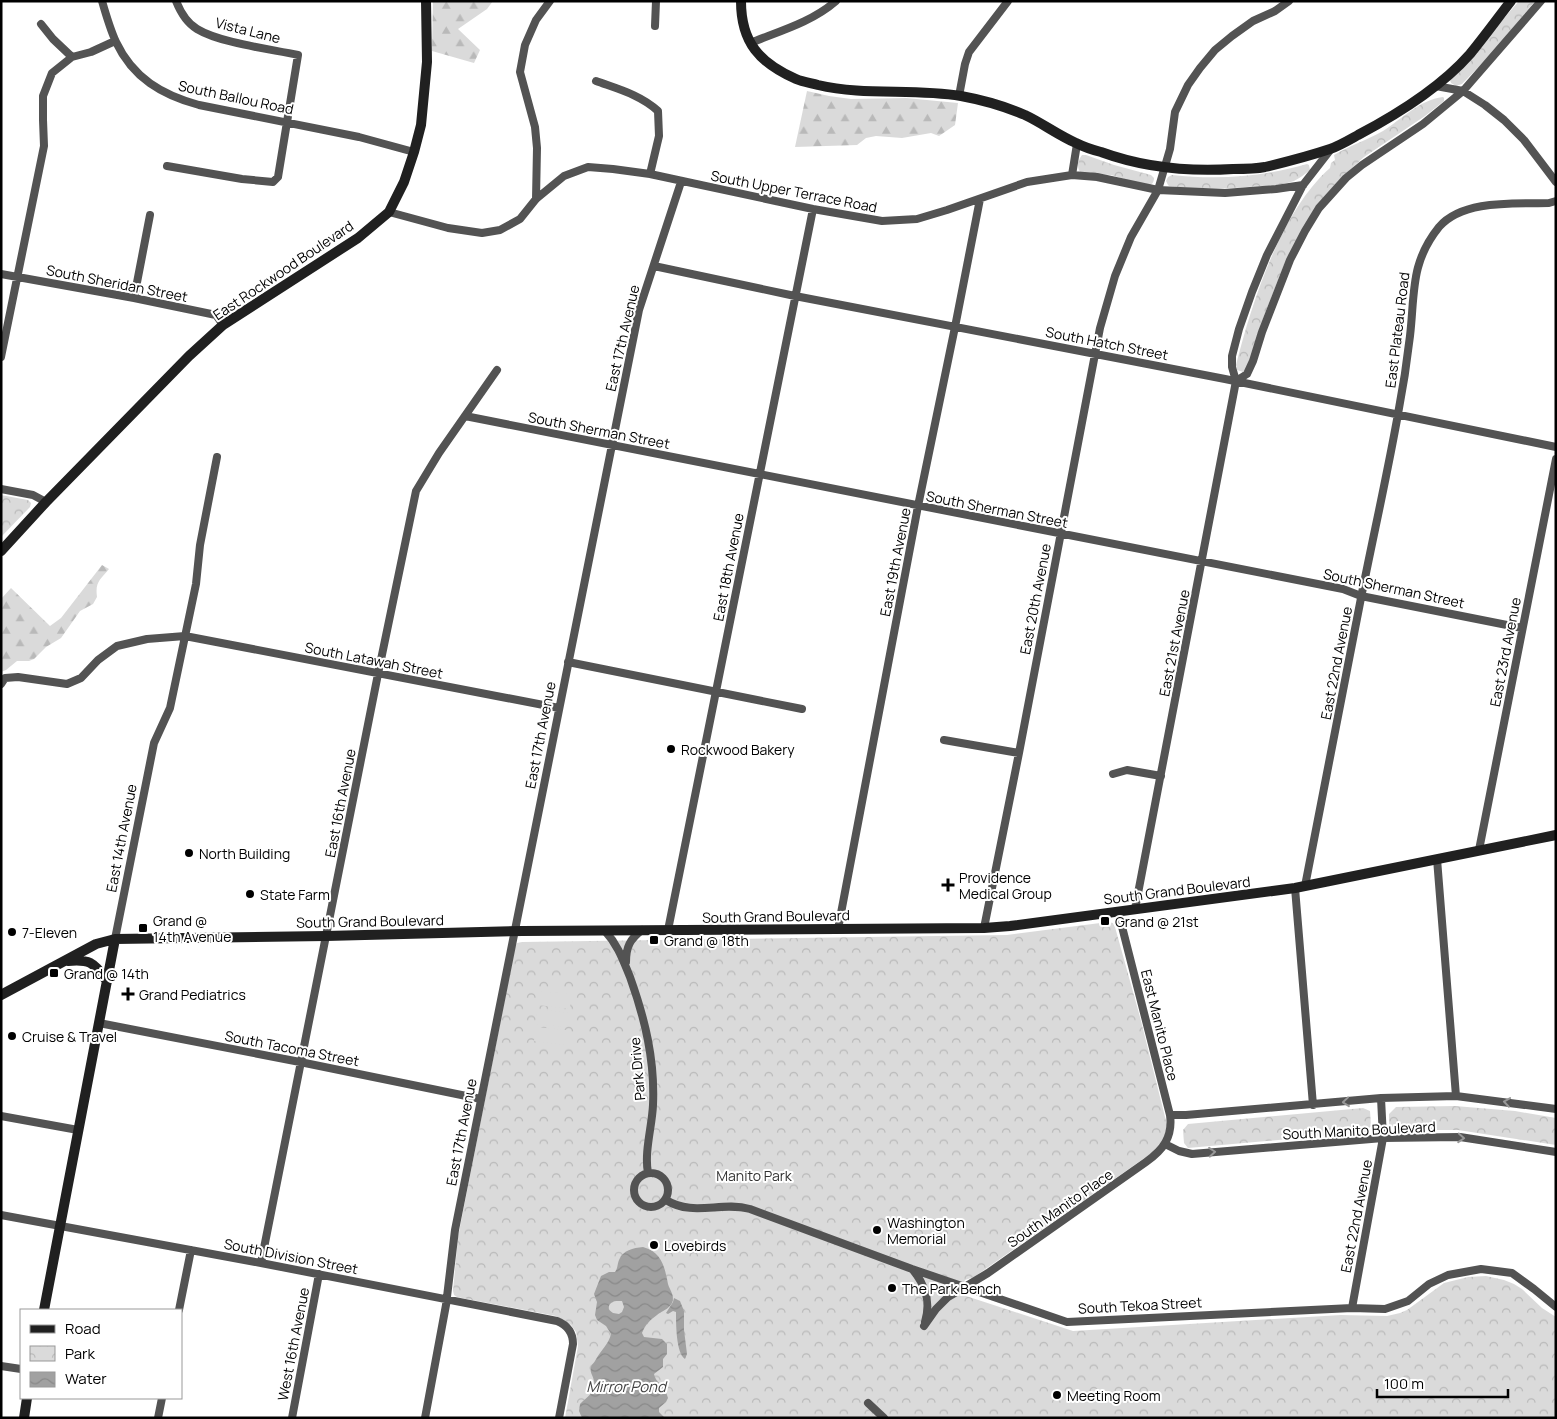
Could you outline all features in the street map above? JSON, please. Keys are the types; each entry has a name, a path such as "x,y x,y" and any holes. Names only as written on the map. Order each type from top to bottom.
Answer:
{"street":[{"name":"South Ballou Road","path":"102,1 115,41 124,57 140,76 164,94 180,100 359,137 414,152"},
{"name":"Vista Lane","path":"176,1 181,12 196,28 219,38 298,55 288,122"},
{"name":"East Rockwood Boulevard","path":"1,551 188,356 223,325 358,238 389,212 404,182 421,125 427,62 426,1"},
{"path":"536,199 537,148 535,127 520,72 525,45 536,20 550,1"},
{"path":"654,26 656,1"},
{"path":"741,1 741,14 750,43 758,55 798,80 856,91 914,92 959,96 1007,108 1026,116 1077,144 1138,164 1164,168 1213,170 1263,167 1331,149 1375,126 1436,86 1469,55 1511,1"},
{"path":"750,43 792,27 823,12 836,1"},
{"path":"959,96 969,52 1008,1"},
{"name":"East 20th Avenue","path":"984,928 1100,328 1115,276 1131,238 1158,190 1170,149 1178,104 1188,85 1215,50 1253,21 1289,1"},
{"path":"1331,149 1303,185 1267,255 1239,329 1232,356 1232,367 1236,381 1247,374 1290,260 1319,208 1346,178 1422,124 1463,91 1542,1"},
{"path":"41,24 53,39 72,57"},
{"path":"1,357 44,146 43,96 52,73 72,57 91,52 115,41"},
{"path":"596,81 640,97 649,102 658,111 659,136 650,174"},
{"path":"1436,86 1463,91 1486,105 1524,140 1556,182"},
{"path":"167,166 242,179 273,182 278,177 288,122"},
{"path":"1072,175 1077,144"},
{"name":"South Upper Terrace Road","path":"389,212 448,228 482,233 500,230 520,218 536,199 564,176 588,167 650,174 813,209 882,221 917,219 1027,182 1072,175 1158,190 1226,193 1303,185"},
{"name":"East 17th Avenue","path":"425,1418 447,1299 453,1238 639,310 681,182"},
{"name":"East 19th Avenue","path":"838,929 918,506 980,199"},
{"name":"East Plateau Road","path":"1398,415 1405,373 1412,296 1417,267 1422,252 1430,239 1442,225 1456,215 1483,205 1549,203 1556,200"},
{"name":"East 18th Avenue","path":"668,930 813,209"},
{"path":"134,298 150,215"},
{"name":"South Hatch Street","path":"654,266 795,296 1236,381 1556,447"},
{"name":"South Sheridan Street","path":"1,274 216,315 223,325"},
{"name":"East 16th Avenue","path":"261,1263 416,491 439,453 498,370"},
{"name":"East 21st Avenue","path":"1135,910 1236,381"},
{"name":"East 22nd Avenue","path":"1313,1105 1300,887 1362,596 1398,415"},
{"name":"South Sherman Street","path":"465,416 1343,589 1362,596 1522,628"},
{"name":"East 14th Avenue","path":"44,1309 154,743 170,708 196,584 200,545 217,457"},
{"name":"East 23rd Avenue","path":"1479,850 1556,459"},
{"path":"1,488 33,495 46,502"},
{"name":"South Latawah Street","path":"3,681 18,677 67,684 81,678 98,660 117,646 147,639 185,636 559,708"},
{"path":"568,662 802,709"},
{"path":"944,740 1019,753"},
{"path":"1113,774 1127,770 1161,776"},
{"name":"South Grand Boulevard","path":"1,995 96,944 115,939 642,930 984,928 1013,926 1300,887 1556,835"},
{"path":"1437,859 1456,1096"},
{"name":"East Manito Place","path":"1118,912 1170,1116 1171,1130 1165,1144"},
{"name":"Park Drive","path":"626,966 626,954 629,944 642,930"},
{"name":"Park Drive","path":"605,931 618,947 626,966 644,1020 652,1058 653,1105 646,1159 648,1173"},
{"path":"64,961 82,960 89,962 96,966 107,981"},
{"name":"South Tacoma Street","path":"99,1023 480,1099"},
{"name":"South Manito Boulevard","path":"1170,1116 1381,1098 1456,1096 1556,1109"},
{"name":"East 22nd Avenue","path":"1352,1308 1383,1138 1381,1098"},
{"path":"1,1116 78,1130"},
{"name":"South Manito Boulevard","path":"1165,1144 1179,1152 1192,1154 1383,1138 1460,1137 1556,1152"},
{"name":"South Manito Place","path":"912,1269 920,1279 927,1296 928,1308 924,1326 944,1300 996,1268 1146,1162 1158,1153 1165,1144"},
{"path":"648,1173 658,1174 666,1180 669,1190 666,1200 663,1204 654,1208 645,1207 637,1201 634,1186 639,1178 648,1173"},
{"name":"South Tekoa Street","path":"666,1200 678,1206 691,1209 734,1206 750,1209 912,1269 1067,1322 1352,1308 1385,1309 1408,1301 1429,1284 1448,1274 1481,1270 1512,1274 1556,1307"},
{"name":"South Division Street","path":"1,1215 551,1319 565,1325 571,1332 573,1344 559,1418"},
{"path":"179,1309 191,1250"},
{"name":"West 16th Avenue","path":"292,1418 319,1274"},
{"path":"1,1366 20,1369"},
{"path":"24,1418 27,1399"},
{"path":"158,1418 162,1399"},
{"path":"868,1403 884,1418"}],"green space":[{"path":"433,1 493,1 487,9 458,29 480,50 474,63 432,51"},
{"path":"1519,1 1535,1 1494,51 1462,84 1456,86 1451,83 1450,80"},
{"path":"807,91 851,99 906,98 958,103 955,125 939,136 931,133 902,138 876,136 866,138 857,145 795,147"},
{"path":"1443,97 1444,101 1425,116 1364,157 1339,180 1317,205 1285,262 1259,329 1248,368 1243,372 1237,370 1236,365 1243,340 1260,286 1271,259 1297,208 1313,186 1330,168 1331,163 1335,160 1334,155 1383,131 1418,106"},
{"path":"1082,155 1151,175 1154,181 1148,186 1111,175 1081,173 1078,169 1078,164"},
{"path":"1307,164 1310,170 1300,177 1294,181 1276,185 1203,189 1169,186 1166,181 1172,175 1223,177 1257,175"},
{"path":"1,495 28,500 31,503 30,507 1,537"},
{"path":"102,565 109,569 98,584 97,597 93,604 80,611 61,638 46,647 34,659 17,661 1,672 1,599 11,588 50,626 61,618"},
{"name":"Manito Park","path":"1108,922 1113,923 1115,927 1140,1017 1167,1125 1165,1137 1153,1152 974,1277 965,1280 960,1294 1073,1331 1341,1315 1387,1316 1407,1310 1444,1283 1468,1277 1486,1276 1514,1284 1542,1308 1556,1317 1556,1418 565,1418 578,1346 576,1332 571,1325 556,1316 454,1295 458,1237 517,943 1007,935"},
{"path":"539,991 571,994 570,1009 538,1005"},
{"path":"537,1009 569,1013 567,1027 535,1024"},
{"path":"536,1027 567,1030 566,1045 534,1041"},
{"path":"1455,1106 1515,1111 1556,1118 1556,1145 1458,1130 1396,1130 1389,1124 1389,1114 1396,1107"},
{"path":"1363,1108 1370,1111 1371,1126 1366,1132 1188,1148 1184,1143 1183,1130 1188,1124"}],"water":[{"name":"Mirror Pond","path":"639,1247 649,1249 662,1261 673,1295 671,1305 650,1321 642,1333 644,1337 662,1339 667,1344 667,1354 663,1359 663,1367 654,1374 668,1398 659,1408 659,1412 665,1418 582,1418 579,1411 580,1404 594,1389 591,1366 611,1334 606,1326 597,1320 595,1315 597,1302 594,1294 601,1276 609,1272 615,1272 623,1254","holes":["622,1301 624,1307 622,1312 619,1314 609,1310 611,1303"]},
{"path":"674,1298 680,1301 684,1311 687,1354 685,1359 678,1344 676,1312 666,1313"}],"place":[{"name":"Rockwood Bakery","path":"671,749"},
{"name":"North Building","path":"189,853"},
{"name":"Providence Medical Group","path":"948,885"},
{"name":"State Farm","path":"250,894"},
{"name":"Grand @ 21st","path":"1105,921"},
{"name":"Grand @ 14th Avenue","path":"143,928"},
{"name":"7-Eleven","path":"12,932"},
{"name":"Grand @ 18th","path":"654,940"},
{"name":"Grand @ 14th","path":"54,973"},
{"name":"Grand Pediatrics","path":"128,994"},
{"name":"Cruise & Travel","path":"12,1036"},
{"name":"Washington Memorial","path":"877,1230"},
{"name":"Lovebirds","path":"654,1245"},
{"name":"The Park Bench","path":"892,1288"},
{"name":"Meeting Room","path":"1057,1395"}]}
